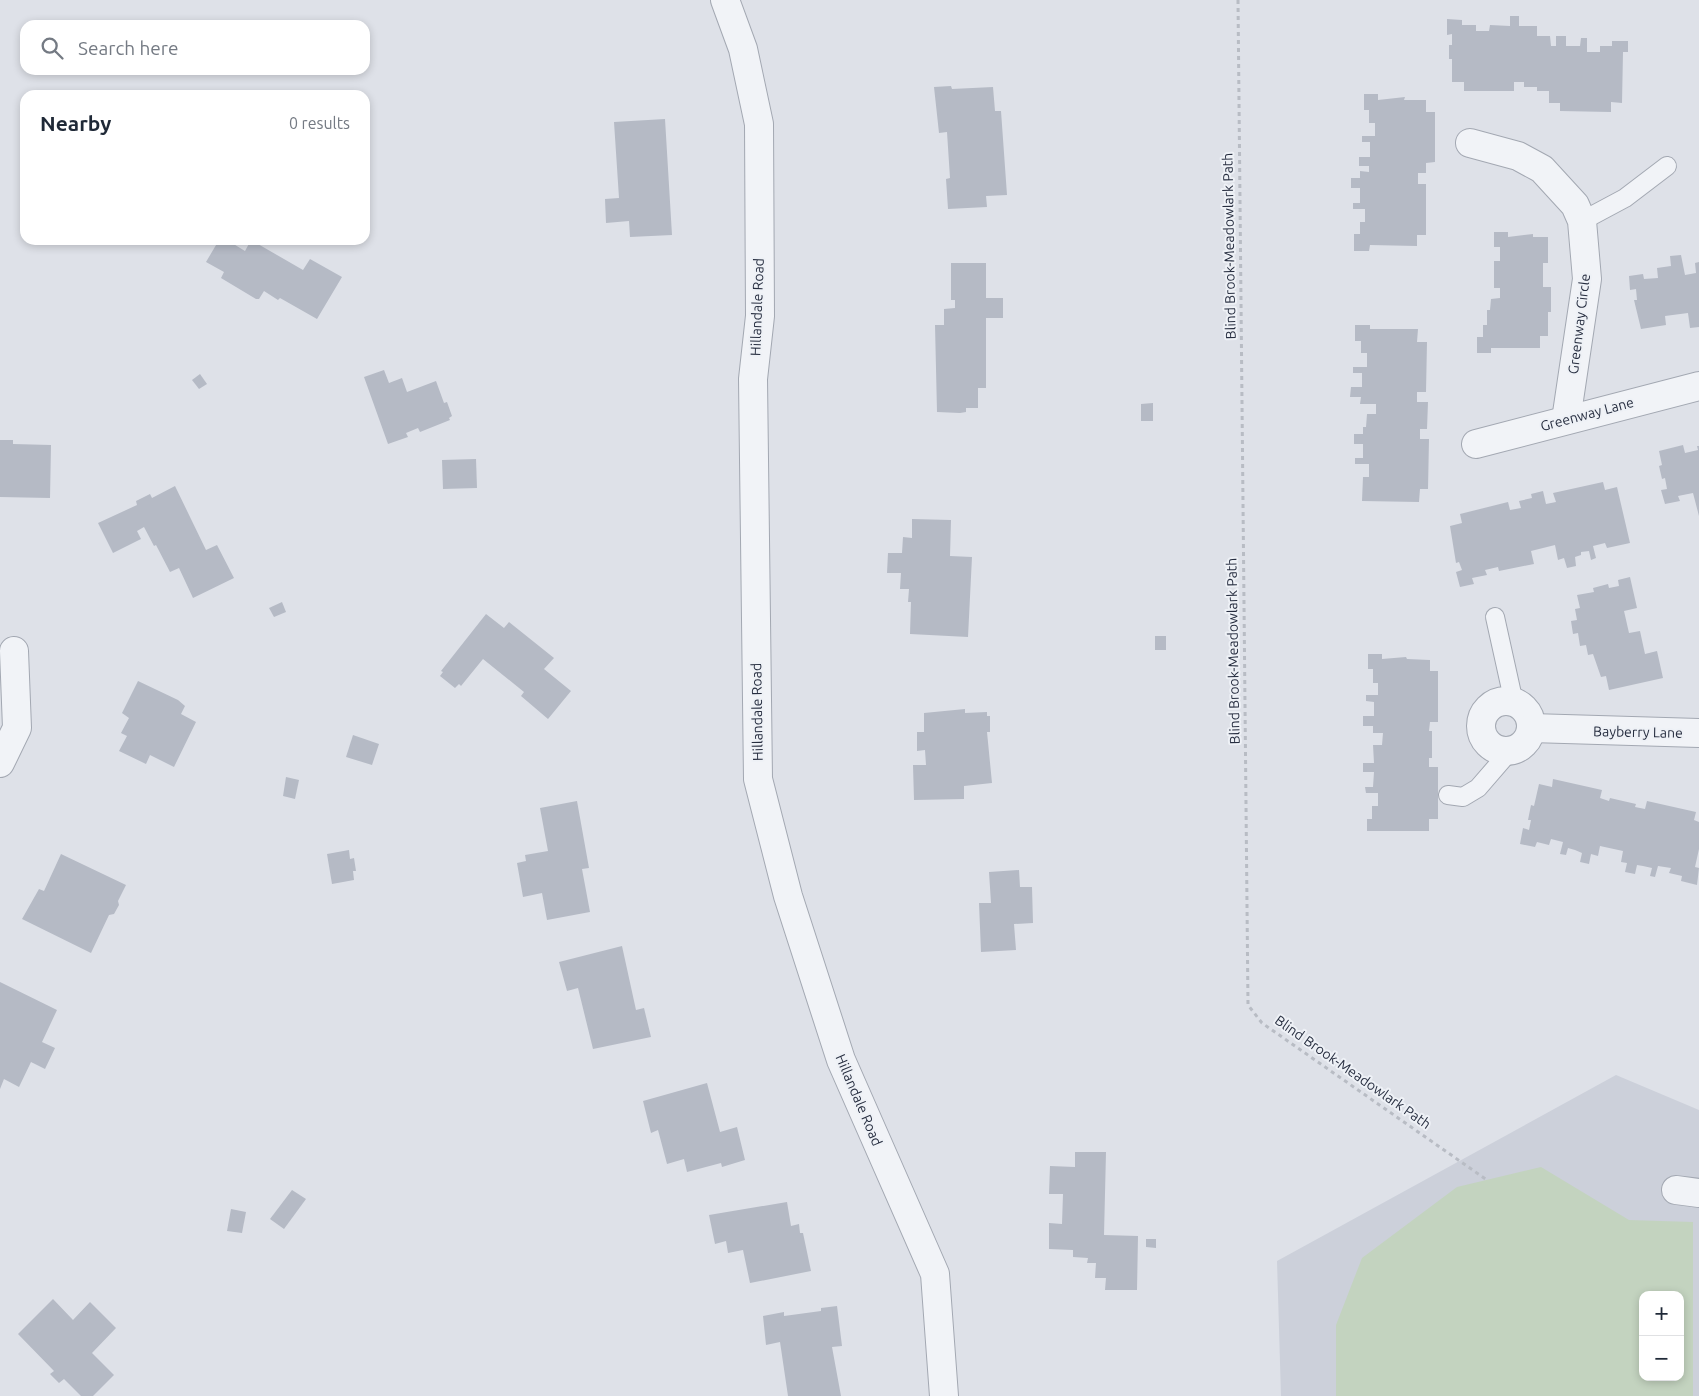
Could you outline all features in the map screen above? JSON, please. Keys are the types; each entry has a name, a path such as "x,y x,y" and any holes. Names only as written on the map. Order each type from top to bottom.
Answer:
{"street":[{"name":"Hillandale Road","path":"725,0 743,49 759,124 760,316 753,379 758,779 788,896 841,1060 935,1274 944,1396"},
{"name":"Greenway Circle","path":"1470,143 1518,156 1542,169 1575,205 1582,221 1587,279 1566,420"},
{"name":"Greenway Lane","path":"1476,444 1699,386"},
{"path":"0,763 16,728 14,651"},
{"path":"1506,701 1514,703 1527,713 1531,728 1524,743 1510,751 1502,751 1487,743 1483,736 1482,720 1491,706 1506,701"},
{"name":"Bayberry Lane","path":"1531,728 1699,733"}],"lane":[{"path":"1582,221 1626,198 1667,166"},
{"path":"1494,617 1514,703"},
{"path":"1448,795 1463,797 1478,788 1510,751"}],"path":[{"name":"Blind Brook-Meadowlark Path","path":"1238,0 1248,1005 1262,1022 1487,1180"}],"shaded area":[{"path":"1616,1075 1699,1110 1699,1396 1281,1396 1277,1261"}],"green space":[{"path":"1541,1167 1629,1220 1693,1222 1693,1396 1336,1396 1336,1325 1362,1258 1457,1187"}],"building":[{"path":"1510,16 1519,16 1519,26 1537,26 1537,36 1550,36 1551,46 1556,46 1556,36 1566,36 1566,46 1580,46 1581,38 1587,38 1587,52 1600,52 1600,46 1612,46 1612,41 1628,41 1628,52 1623,52 1622,103 1611,102 1611,112 1560,111 1560,103 1549,103 1549,91 1537,91 1537,87 1524,87 1524,82 1514,82 1514,91 1464,91 1464,82 1452,82 1452,59 1449,59 1449,45 1452,45 1452,34 1447,35 1447,19 1462,20 1462,25 1476,25 1476,31 1489,31 1490,25 1510,26"},
{"path":"951,86 952,89 993,87 995,111 1001,111 1007,195 986,196 987,207 948,209 946,179 950,178 947,132 939,133 934,87"},
{"path":"1364,94 1378,94 1378,100 1405,97 1404,100 1426,100 1426,112 1435,112 1435,162 1426,163 1426,173 1418,173 1418,184 1426,184 1426,235 1417,235 1417,246 1370,245 1369,251 1354,251 1354,234 1360,234 1360,222 1365,222 1365,209 1353,209 1353,203 1360,203 1360,188 1351,188 1351,178 1360,178 1360,171 1369,172 1369,166 1359,166 1359,157 1370,157 1370,142 1362,142 1362,136 1375,136 1375,123 1369,123 1369,110 1364,110"},
{"path":"665,119 672,235 630,237 629,221 606,223 605,199 619,198 614,122"},
{"path":"1494,232 1508,232 1508,237 1533,234 1533,237 1548,237 1548,263 1543,263 1543,287 1551,287 1551,312 1548,312 1548,336 1540,336 1540,348 1491,348 1491,353 1477,353 1477,337 1483,337 1483,325 1487,325 1487,310 1490,310 1491,299 1500,298 1500,288 1494,288 1494,261 1500,261 1500,247 1494,247"},
{"path":"216,245 235,245 245,251 248,245 260,245 303,270 310,259 342,277 317,319 264,291 259,299 256,299 221,278 224,272 206,262"},
{"path":"1681,255 1685,275 1696,273 1695,263 1699,262 1699,327 1690,328 1688,313 1665,316 1666,325 1641,329 1634,300 1637,300 1636,289 1630,290 1629,276 1643,274 1644,279 1658,278 1657,268 1671,266 1670,256"},
{"path":"951,263 986,263 986,298 1003,298 1003,318 986,318 986,388 978,388 978,408 966,408 966,412 960,413 937,412 935,325 944,325 944,309 955,308 955,300 951,300"},
{"path":"1355,325 1370,325 1370,329 1418,329 1417,342 1427,342 1426,392 1417,392 1417,402 1428,402 1427,429 1420,429 1420,439 1429,439 1428,489 1420,489 1419,502 1362,501 1363,477 1369,477 1369,464 1355,464 1355,458 1363,458 1363,444 1354,444 1354,434 1363,434 1363,427 1366,427 1367,414 1376,414 1376,404 1360,404 1361,397 1350,397 1351,387 1362,387 1362,373 1353,373 1353,367 1367,367 1367,353 1361,353 1361,341 1355,341"},
{"path":"384,370 389,383 402,378 407,392 436,381 444,403 447,402 452,416 449,418 450,420 420,432 418,428 406,433 408,437 388,444 364,377"},
{"path":"200,374 207,384 199,389 192,380"},
{"path":"1153,403 1153,421 1141,421 1141,404"},
{"path":"0,440 13,440 13,444 51,445 50,498 0,497"},
{"path":"1683,445 1685,453 1698,450 1697,446 1699,446 1699,516 1693,493 1678,496 1680,501 1665,504 1661,490 1667,489 1665,478 1662,479 1659,466 1662,465 1659,451"},
{"path":"476,459 477,488 443,489 442,460"},
{"path":"1603,482 1605,490 1617,487 1630,543 1607,548 1605,543 1593,546 1596,558 1591,560 1589,551 1581,552 1581,555 1575,557 1576,566 1567,568 1564,558 1558,560 1555,545 1531,551 1534,564 1499,571 1498,567 1485,570 1487,575 1472,578 1474,584 1460,587 1456,572 1462,570 1459,562 1456,563 1450,526 1462,523 1460,514 1508,502 1510,510 1521,508 1519,501 1532,498 1531,494 1543,491 1546,504 1556,502 1553,493"},
{"path":"175,486 206,550 217,545 234,578 193,598 179,568 170,572 144,527 137,531 141,539 113,553 98,523 137,505 136,501 150,494 152,498"},
{"path":"912,519 951,520 950,556 972,557 968,637 910,634 911,602 908,602 909,589 900,589 901,573 887,573 888,553 902,553 903,537 912,538"},
{"path":"1630,577 1637,608 1624,611 1629,633 1640,631 1645,654 1657,651 1663,678 1609,690 1606,676 1601,677 1593,654 1588,655 1586,645 1580,646 1578,633 1573,634 1571,621 1577,620 1575,609 1580,608 1577,595 1594,592 1593,588 1608,584 1609,588 1619,586 1618,580"},
{"path":"282,602 286,612 274,617 269,608"},
{"path":"486,614 504,628 509,622 554,658 544,669 571,691 548,719 521,696 524,692 483,659 461,686 459,684 455,688 440,676 443,672 441,671"},
{"path":"1155,636 1166,636 1166,650 1155,650"},
{"path":"1368,654 1382,654 1382,659 1406,657 1407,659 1430,660 1430,671 1438,671 1438,722 1430,722 1432,758 1429,758 1429,767 1438,767 1438,819 1429,819 1429,831 1367,831 1367,819 1372,819 1372,806 1378,806 1378,793 1366,793 1365,787 1373,787 1374,772 1363,772 1363,763 1374,763 1373,745 1382,745 1383,733 1373,733 1373,726 1363,726 1363,716 1374,716 1374,702 1366,701 1366,695 1378,695 1378,683 1373,683 1373,669 1368,669"},
{"path":"138,681 178,700 185,706 181,714 196,722 174,767 150,755 146,764 119,751 127,736 121,733 129,718 122,713"},
{"path":"965,709 965,713 987,712 987,716 990,716 990,732 987,732 992,783 964,786 964,799 914,800 913,765 926,765 925,750 917,751 917,732 924,732 924,713"},
{"path":"353,735 379,744 372,765 346,757"},
{"path":"286,777 299,780 295,799 283,796"},
{"path":"1553,779 1602,790 1600,798 1609,801 1610,798 1636,804 1635,807 1645,809 1647,801 1696,812 1694,820 1699,822 1699,849 1695,867 1699,868 1697,885 1681,881 1682,876 1669,873 1671,868 1658,866 1655,877 1650,876 1652,868 1637,865 1635,874 1625,872 1627,863 1621,862 1623,851 1600,846 1598,856 1591,854 1589,864 1580,862 1582,853 1575,850 1568,848 1566,855 1560,854 1563,842 1551,839 1549,845 1537,842 1535,847 1520,844 1523,828 1529,830 1531,820 1528,820 1531,805 1534,806 1539,784 1552,787"},
{"path":"577,801 589,868 582,869 590,912 547,920 542,893 523,897 517,863 526,861 525,855 548,851 540,808"},
{"path":"349,850 350,859 354,858 356,871 353,871 354,880 332,884 327,854"},
{"path":"61,854 126,885 118,901 119,905 114,914 109,915 91,953 22,919 39,889 44,891"},
{"path":"1019,870 1020,887 1032,887 1033,923 1014,924 1016,950 981,952 979,903 991,903 989,872"},
{"path":"622,946 636,1010 644,1008 651,1037 593,1049 578,988 567,991 559,962"},
{"path":"0,982 57,1010 42,1042 55,1048 45,1069 31,1062 19,1087 4,1079 0,1089"},
{"path":"707,1083 720,1132 737,1127 745,1160 722,1167 721,1163 687,1172 684,1159 667,1164 658,1130 651,1133 643,1101"},
{"path":"1075,1152 1106,1152 1104,1235 1138,1236 1137,1290 1105,1290 1106,1278 1095,1278 1096,1263 1087,1263 1088,1258 1073,1257 1073,1250 1049,1249 1049,1223 1062,1224 1063,1194 1049,1194 1050,1166 1075,1167"},
{"path":"292,1190 306,1199 284,1229 270,1219"},
{"path":"787,1202 791,1226 799,1224 800,1233 803,1233 811,1271 750,1283 743,1250 728,1253 726,1241 715,1244 709,1215"},
{"path":"231,1209 246,1212 242,1233 227,1231"},
{"path":"1146,1239 1156,1239 1156,1248 1146,1247"},
{"path":"53,1299 73,1320 90,1302 116,1328 92,1353 114,1375 93,1396 81,1396 64,1379 59,1383 50,1374 54,1371 18,1334"},
{"path":"837,1306 842,1346 832,1347 841,1396 788,1396 780,1342 766,1345 763,1316 784,1312 784,1316 821,1311 821,1308"}]}
